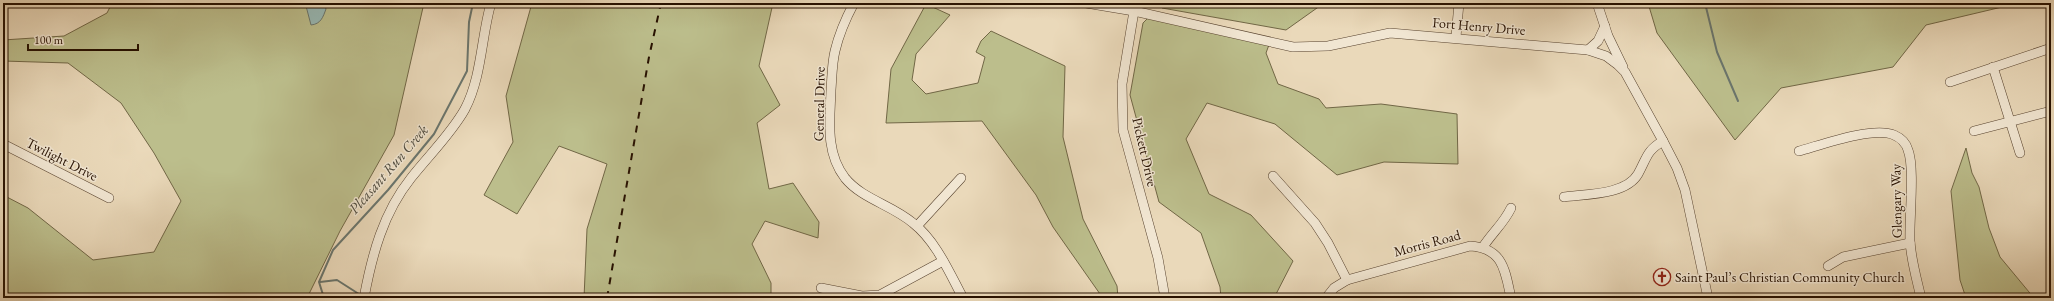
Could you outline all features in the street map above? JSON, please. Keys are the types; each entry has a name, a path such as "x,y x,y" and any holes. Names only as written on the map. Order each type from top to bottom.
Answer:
{"street":[{"path":"364,298 374,250 389,214 410,179 455,124 472,92 477,76 491,3"},
{"name":"General Drive","path":"854,3 843,25 835,52 830,132 834,156 845,177 858,190 890,207 917,226 933,245 963,298"},
{"name":"Fort Henry Drive","path":"1086,3 1134,11 1293,47 1328,46 1390,33 1456,37 1588,50 1606,56 1625,72 1664,141 1677,168 1685,190 1708,298"},
{"path":"1456,37 1459,3"},
{"path":"1597,3 1605,26 1625,72"},
{"name":"Pickett Drive","path":"1134,11 1122,84 1123,130 1129,157 1158,258 1165,298"},
{"path":"1588,50 1598,41 1605,26"},
{"path":"1950,82 2051,48"},
{"path":"1993,67 2020,153"},
{"path":"1974,131 2010,120 2051,111"},
{"name":"Glengary Way","path":"1799,151 1866,133 1879,132 1894,135 1903,141 1909,150 1910,243 1921,298"},
{"path":"1564,197 1622,188 1634,180 1649,152 1664,141"},
{"name":"Twilight Drive","path":"3,144 109,198"},
{"path":"1273,176 1315,223 1328,243 1347,280"},
{"path":"917,226 961,178"},
{"path":"1483,247 1490,236 1507,218 1511,208"},
{"path":"1828,266 1843,257 1910,243"},
{"name":"Morris Road","path":"1326,298 1334,288 1347,280 1443,252 1470,246 1483,247 1490,250 1502,263 1511,298"},
{"path":"820,288 862,296 880,295 943,262"}],"green space":[{"path":"112,3 424,3 394,135 340,231 307,298 3,298 3,195 28,208 93,260 154,252 181,201 154,153 121,103 68,63 3,61 3,40 64,36 107,13"},
{"path":"532,3 773,3 759,66 780,105 757,123 769,189 793,183 819,222 818,238 765,221 752,244 771,283 771,298 584,298 587,229 607,164 559,146 517,214 484,195 513,142 506,96"},
{"path":"1160,3 1324,3 1286,30 1162,8"},
{"path":"1648,3 2019,3 1926,25 1893,67 1781,88 1735,140 1657,33"},
{"path":"926,4 950,15 916,54 912,80 926,94 978,83 985,57 976,52 981,41 991,31 1065,66 1063,137 1083,219 1117,286 1118,298 1100,298 1100,294 1053,227 1036,195 982,121 886,123 891,69"},
{"path":"1151,15 1270,42 1266,53 1278,84 1319,99 1326,108 1381,104 1457,114 1458,164 1384,162 1337,175 1275,124 1207,103 1186,139 1209,194 1251,215 1293,261 1274,298 1221,298 1220,287 1201,233 1159,202 1130,95 1143,23"},
{"path":"1966,148 1972,173 1979,187 1989,228 2000,257 2034,298 1966,298 1960,280 1951,191"}],"water":[{"path":"309,3 324,3 326,9 319,22 311,25 306,6"}],"waterway":[{"name":"Pleasant Run Creek","path":"324,298 319,282 333,250 388,190 434,134 467,71 469,22 473,3"},
{"path":"1705,3 1717,52 1738,101"},
{"path":"320,282 337,280 362,296"}],"railway":[{"path":"607,298 649,57 661,3"}],"place":[{"name":"Saint Paul’s Christian Community Church","path":"1662,277"}]}
